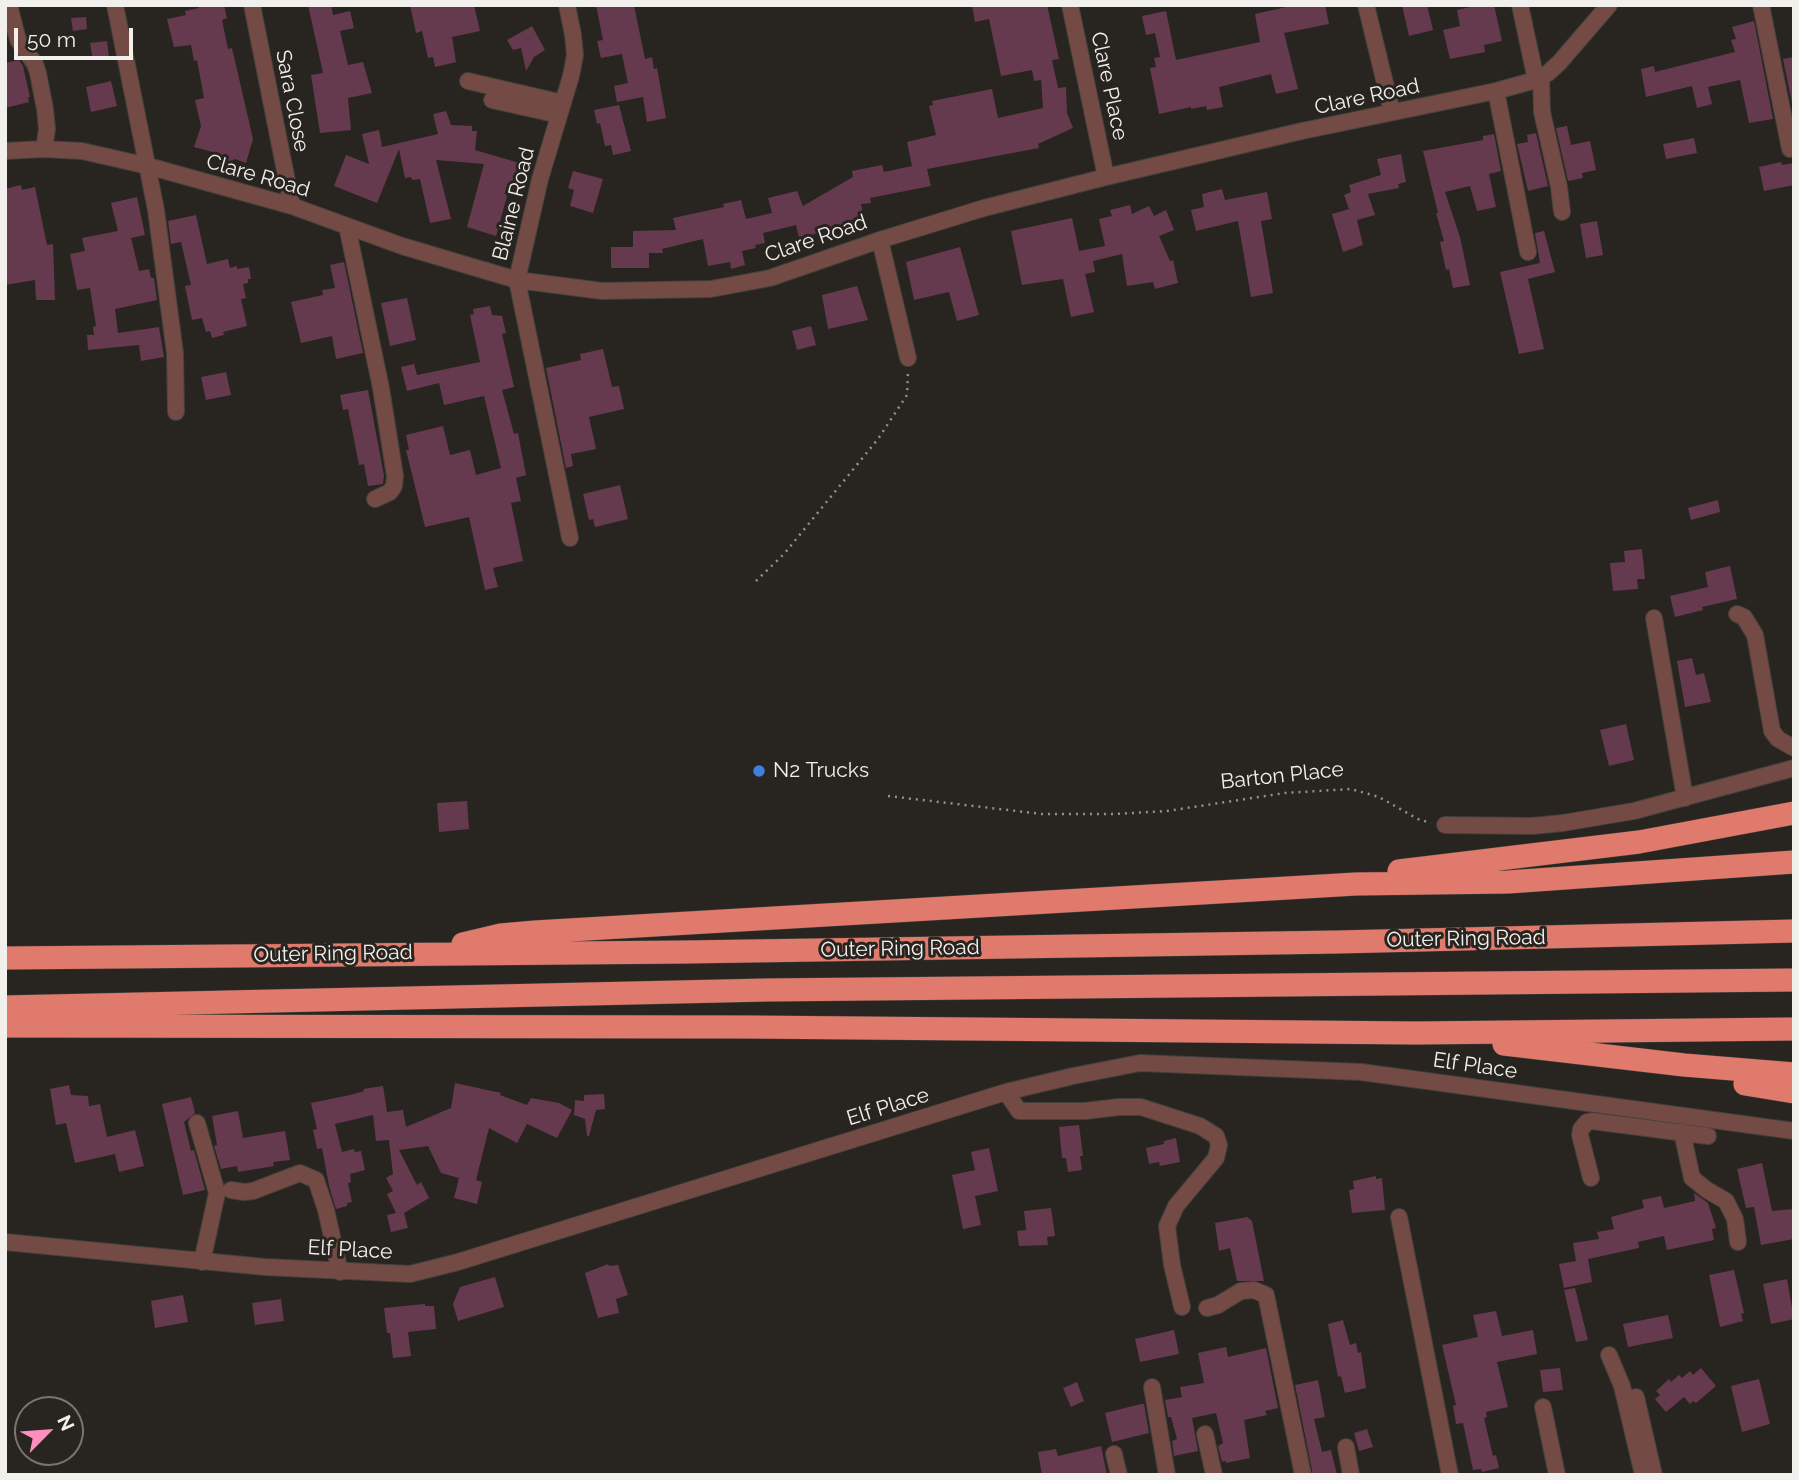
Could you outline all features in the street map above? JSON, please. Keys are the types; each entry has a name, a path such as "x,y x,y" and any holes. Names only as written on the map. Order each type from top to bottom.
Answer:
{"highway":[{"path":"1356,884 1395,872 1639,842 1794,813"},
{"path":"1768,818 1794,821"},
{"path":"425,953 501,934 1356,884 1508,882 1794,862"},
{"name":"Outer Ring Road","path":"5,958 686,953 1338,943 1794,931"},
{"name":"Outer Ring Road","path":"5,1007 767,990 1794,980"},
{"path":"5,1026 748,1027 1417,1033 1794,1029"},
{"path":"1417,1033 1573,1053 1794,1074"},
{"path":"1573,1053 1594,1060 1794,1092"}],"street":[{"path":"9,5 17,36 35,64 38,74 47,129 44,149"},
{"path":"115,5 148,166 175,353 176,412"},
{"name":"Sara Close","path":"252,5 292,206"},
{"name":"Blaine Road","path":"567,5 575,55 540,179 517,280 570,538"},
{"name":"Clare Place","path":"1070,5 1106,177"},
{"path":"1366,5 1392,112"},
{"path":"1520,5 1539,79 1542,112 1562,212"},
{"name":"Clare Road","path":"5,150 82,151 148,166 292,206 402,246 517,280 602,291 711,289 770,278 984,208 1106,177 1496,91 1539,79 1559,63 1609,5"},
{"path":"1761,5 1790,149"},
{"path":"468,81 561,109"},
{"path":"1496,91 1528,253"},
{"path":"492,100 561,109"},
{"path":"346,226 381,388 395,476 390,492 375,499"},
{"path":"880,240 908,358"},
{"path":"1737,614 1744,617 1755,635 1772,731 1794,748"},
{"path":"1654,618 1685,798"},
{"path":"1446,825 1563,823 1634,811 1794,768"},
{"name":"Elf Place","path":"5,1241 202,1262 410,1274 1006,1093 1140,1063 1171,1062 1361,1072 1535,1095 1613,1116 1794,1131"},
{"path":"1006,1093 1019,1111 1085,1111 1141,1107 1200,1126 1216,1136 1219,1145 1216,1158 1176,1206 1167,1226 1172,1265 1182,1307"},
{"path":"1591,1178 1580,1135 1587,1122 1613,1116 1708,1136"},
{"path":"197,1123 217,1193 202,1262"},
{"path":"1682,1132 1692,1178 1726,1201 1735,1219 1738,1242"},
{"path":"231,1190 253,1191 300,1173 316,1180 326,1210 340,1272"},
{"path":"1399,1217 1450,1475"},
{"path":"1207,1308 1218,1305 1241,1291 1254,1290 1266,1295 1303,1475"},
{"path":"1609,1354 1622,1387 1643,1475"},
{"path":"1152,1387 1167,1475"},
{"path":"1636,1397 1654,1475"},
{"path":"1543,1407 1557,1475"},
{"path":"1205,1434 1214,1475"},
{"path":"1346,1447 1351,1475"},
{"path":"1114,1454 1119,1475"}],"path":[{"path":"756,582 784,554 878,439 907,395 908,358"},
{"name":"Barton Place","path":"888,796 1042,814 1115,814 1167,811 1285,793 1351,789 1379,797 1418,819 1446,825"}],"building":[{"path":"198,5 224,5 227,18 222,20 228,49 232,48 253,139 246,163 235,159 220,167 216,153 194,147 201,126 195,100 204,98 197,60 194,61 191,45 174,47 167,19 186,15 185,11 199,8"},
{"path":"308,5 331,5 333,15 350,11 354,28 340,31 348,65 363,62 372,93 348,98 351,130 320,133 311,75 323,73"},
{"path":"410,5 474,5 480,31 452,37 456,62 435,67 433,57 428,58 422,31 416,33"},
{"path":"596,5 634,5 645,59 652,57 654,69 657,68 666,118 647,122 643,97 617,102 614,86 628,83 622,54 601,58 597,41 603,40"},
{"path":"972,5 1047,5 1059,59 1052,60 1058,88 1066,87 1067,113 1073,128 1038,144 1039,148 927,169 931,186 870,198 871,203 861,204 863,214 827,233 826,231 799,238 796,225 763,233 765,243 742,251 745,265 731,269 730,262 708,266 703,239 662,249 663,253 649,253 649,268 611,268 611,247 633,247 633,231 676,230 673,218 724,207 723,204 741,200 746,219 772,213 768,198 797,191 803,206 853,177 852,171 882,165 884,172 912,166 907,142 936,135 929,106 933,105 932,101 992,89 998,118 1043,108 1041,80 1034,81 1032,70 1001,76 989,19 975,22"},
{"path":"1295,5 1325,5 1329,24 1284,33 1298,89 1276,94 1271,74 1219,87 1223,107 1207,110 1206,106 1191,107 1159,114 1150,68 1156,67 1154,58 1160,57 1155,33 1146,35 1142,16 1166,11 1176,60 1260,42 1255,14"},
{"path":"1402,5 1427,5 1433,30 1409,36"},
{"path":"1494,5 1502,41 1484,45 1485,52 1450,59 1443,30 1460,26 1457,10"},
{"path":"86,17 87,29 73,31 71,18"},
{"path":"1754,21 1773,119 1749,123 1740,80 1708,87 1712,104 1697,108 1692,86 1646,97 1641,69 1654,66 1655,72 1735,52 1731,40 1736,39 1732,27"},
{"path":"532,26 545,50 534,57 526,71 521,48 513,50 507,40"},
{"path":"107,41 109,57 93,60 90,43"},
{"path":"1794,57 1794,103 1792,103 1783,59"},
{"path":"19,60 23,66 29,102 5,108 5,63"},
{"path":"111,81 117,106 91,112 86,87"},
{"path":"619,105 631,151 613,155 611,145 605,146 594,110"},
{"path":"446,111 451,125 472,126 472,131 477,131 475,150 523,164 516,191 509,189 496,236 467,227 484,164 436,160 451,219 430,223 420,179 405,178 399,149 377,203 334,186 346,155 369,164 362,134 379,130 382,147 438,134 433,114"},
{"path":"1567,126 1571,145 1590,141 1596,170 1582,173 1583,178 1568,181 1556,128"},
{"path":"1536,133 1548,186 1528,191 1517,144 1528,142 1527,135"},
{"path":"1494,134 1501,171 1489,174 1496,207 1477,211 1470,186 1445,192 1460,237 1470,285 1453,288 1449,269 1446,270 1440,242 1444,241 1423,151 1483,140 1483,136"},
{"path":"1694,138 1697,153 1666,159 1663,144"},
{"path":"1401,154 1406,182 1398,184 1399,188 1368,194 1375,215 1357,220 1363,245 1343,252 1332,214 1349,209 1344,195 1351,192 1349,185 1381,175 1377,159"},
{"path":"1781,162 1782,165 1794,163 1794,185 1764,191 1759,167"},
{"path":"573,171 603,179 593,213 570,206 574,190 568,188"},
{"path":"21,185 22,190 35,187 47,245 53,244 55,300 36,300 35,280 5,285 5,189"},
{"path":"1222,189 1225,200 1267,192 1272,219 1261,221 1273,293 1251,297 1238,221 1196,231 1191,210 1204,207 1202,194"},
{"path":"137,197 145,235 131,238 139,271 149,269 151,278 154,278 157,300 115,309 118,333 159,327 164,357 141,361 139,345 88,350 87,335 94,335 93,327 96,326 90,288 77,290 70,254 85,251 82,238 118,231 111,203"},
{"path":"1130,205 1132,214 1149,206 1154,216 1166,210 1174,230 1159,236 1170,261 1173,260 1178,283 1155,289 1153,282 1127,286 1122,254 1093,261 1095,272 1085,274 1094,312 1071,317 1063,279 1022,285 1011,231 1072,218 1079,251 1105,246 1099,219 1112,216 1110,210"},
{"path":"196,215 207,264 228,259 230,268 249,267 251,279 243,284 246,298 241,299 247,326 223,332 224,335 212,338 210,331 206,332 202,318 192,320 185,286 191,285 181,242 171,244 168,221"},
{"path":"1597,221 1603,255 1586,258 1580,224"},
{"path":"1544,231 1555,272 1528,279 1544,349 1519,354 1500,272 1540,263 1535,233"},
{"path":"960,247 979,315 957,321 949,292 914,300 906,262"},
{"path":"344,262 363,353 336,359 332,336 301,343 291,302 323,295 322,290 335,288 330,265"},
{"path":"857,286 868,320 828,329 822,295"},
{"path":"407,298 416,340 390,346 381,303"},
{"path":"490,306 492,315 502,316 506,333 502,334 514,387 502,390 514,434 518,433 526,475 516,478 521,501 511,503 523,561 493,568 498,587 485,590 469,517 425,527 406,450 409,450 406,435 443,426 450,455 470,450 476,475 501,468 484,396 444,405 439,383 407,391 401,367 414,364 417,375 480,362 470,315 474,314 473,309"},
{"path":"811,326 816,345 797,350 792,331"},
{"path":"603,349 612,387 619,386 624,409 589,417 596,449 571,454 573,466 566,468 546,368 581,360 580,354"},
{"path":"226,372 231,395 206,400 201,377"},
{"path":"368,390 384,476 383,484 368,486 364,464 359,465 348,409 343,410 340,395"},
{"path":"620,485 628,519 595,527 593,519 589,520 583,494"},
{"path":"1718,500 1720,512 1691,520 1688,508"},
{"path":"1642,549 1645,579 1637,579 1638,589 1613,591 1610,563 1625,562 1624,551"},
{"path":"1730,566 1737,599 1675,617 1670,596 1708,587 1705,572"},
{"path":"1692,658 1696,675 1704,673 1711,702 1685,707 1677,661"},
{"path":"1626,724 1634,760 1609,766 1600,730"},
{"path":"467,801 469,829 439,832 437,803"},
{"path":"455,1083 501,1093 500,1095 527,1105 531,1098 559,1103 572,1110 557,1138 527,1124 517,1143 489,1128 476,1180 482,1182 477,1204 454,1198 459,1178 441,1173 428,1146 399,1150 417,1185 421,1182 429,1198 404,1213 408,1228 391,1232 387,1215 396,1213 387,1194 393,1191 386,1178 393,1174 389,1140 376,1141 373,1115 335,1124 342,1152 354,1149 355,1152 361,1151 365,1170 350,1174 351,1182 348,1183 352,1202 336,1209 322,1148 317,1149 313,1130 317,1129 311,1103 383,1086 387,1112 403,1110 406,1127 451,1108"},
{"path":"69,1085 71,1095 88,1096 89,1106 100,1104 107,1137 135,1130 144,1166 119,1172 115,1154 75,1163 66,1123 56,1125 50,1089"},
{"path":"604,1094 605,1109 596,1110 587,1136 585,1119 574,1115 575,1100 584,1101 584,1095"},
{"path":"191,1097 195,1113 184,1122 205,1190 183,1195 162,1104"},
{"path":"238,1111 243,1138 285,1131 290,1160 273,1162 274,1166 238,1172 237,1166 221,1169 214,1146 217,1145 212,1116"},
{"path":"1079,1125 1082,1170 1068,1172 1066,1158 1062,1158 1059,1127"},
{"path":"1176,1138 1180,1162 1160,1166 1159,1162 1149,1164 1146,1148"},
{"path":"989,1148 998,1191 975,1196 981,1225 963,1229 952,1175 975,1170 971,1152"},
{"path":"1762,1163 1772,1211 1794,1209 1794,1239 1761,1245 1754,1207 1746,1208 1737,1169"},
{"path":"1376,1176 1376,1179 1382,1178 1385,1210 1352,1213 1349,1190 1354,1189 1353,1181"},
{"path":"1694,1193 1708,1203 1716,1228 1712,1229 1714,1240 1667,1250 1664,1236 1638,1242 1639,1248 1588,1259 1592,1282 1564,1288 1559,1264 1576,1261 1573,1243 1599,1239 1597,1232 1614,1229 1611,1217 1644,1208 1642,1200 1661,1196 1664,1208 1695,1201"},
{"path":"1051,1208 1055,1236 1047,1237 1048,1245 1019,1246 1017,1231 1026,1230 1024,1211"},
{"path":"1247,1217 1252,1221 1264,1281 1237,1281 1230,1248 1219,1251 1215,1223"},
{"path":"608,1264 618,1265 628,1295 616,1299 619,1313 598,1318 585,1273"},
{"path":"1734,1270 1744,1313 1741,1314 1743,1321 1720,1327 1709,1275"},
{"path":"495,1277 504,1307 458,1321 453,1304 460,1287"},
{"path":"1787,1279 1794,1319 1771,1324 1763,1284"},
{"path":"1575,1288 1588,1340 1576,1342 1564,1290"},
{"path":"183,1295 188,1322 155,1328 151,1301"},
{"path":"281,1299 284,1321 255,1325 252,1303"},
{"path":"425,1304 434,1306 436,1329 408,1332 411,1356 393,1358 384,1308"},
{"path":"1496,1311 1502,1336 1533,1330 1537,1354 1497,1362 1508,1407 1486,1412 1487,1417 1484,1418 1493,1456 1496,1455 1499,1468 1482,1472 1481,1469 1473,1470 1463,1423 1456,1424 1453,1406 1456,1405 1442,1345 1478,1337 1473,1315"},
{"path":"1668,1315 1673,1338 1628,1347 1623,1324"},
{"path":"1343,1320 1350,1345 1356,1343 1358,1353 1361,1352 1366,1388 1345,1393 1341,1376 1338,1377 1328,1324"},
{"path":"1174,1330 1179,1354 1140,1362 1135,1339"},
{"path":"1226,1347 1228,1357 1266,1348 1278,1408 1265,1411 1267,1415 1244,1420 1250,1458 1222,1462 1218,1446 1223,1443 1216,1413 1192,1418 1198,1451 1174,1456 1172,1441 1177,1439 1171,1417 1168,1417 1165,1400 1182,1397 1180,1387 1204,1383 1198,1353"},
{"path":"1560,1368 1563,1390 1543,1392 1540,1370"},
{"path":"1701,1368 1716,1386 1696,1403 1693,1401 1690,1404 1684,1397 1666,1412 1655,1399 1660,1395 1656,1391 1669,1379 1671,1382 1679,1375 1682,1378 1690,1371 1693,1375"},
{"path":"1759,1379 1770,1424 1742,1432 1731,1386"},
{"path":"1318,1380 1325,1417 1314,1419 1322,1452 1331,1450 1337,1475 1313,1475 1295,1385"},
{"path":"1077,1382 1084,1401 1071,1407 1063,1388"},
{"path":"1144,1404 1149,1433 1112,1442 1105,1413"},
{"path":"1367,1429 1373,1447 1359,1451 1354,1433"},
{"path":"1101,1446 1107,1475 1042,1475 1038,1452 1056,1449 1058,1456"}],"place":[{"name":"N2 Trucks","path":"759,771"}]}
